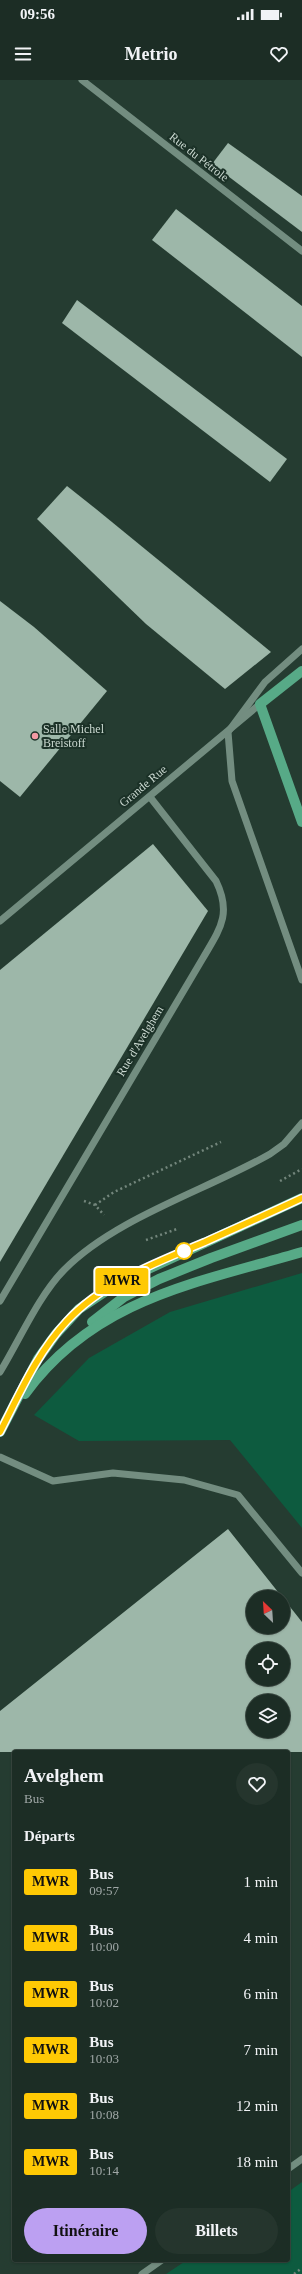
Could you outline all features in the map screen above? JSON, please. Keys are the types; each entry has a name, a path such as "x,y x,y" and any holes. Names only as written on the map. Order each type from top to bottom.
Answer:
{"main road":[{"name":"Grande Rue","path":"260,704 302,671"},
{"path":"260,704 302,822"},
{"path":"0,1432 38,1359 67,1322 85,1305 118,1283 302,1198"},
{"path":"0,1432 34,1383 54,1359 91,1323 138,1289 211,1258 302,1225"},
{"path":"54,1359 89,1330 141,1301 184,1286 302,1252"}],"street":[{"name":"Rue du Pétrole","path":"82,80 302,251"},
{"path":"302,649 265,682 228,732 232,781 302,980"},
{"name":"Grande Rue","path":"0,921 260,704"},
{"name":"Rue d'Avelghem","path":"0,1301 203,958 223,920 225,908 223,895 216,881 150,796"},
{"path":"0,1372 51,1285 76,1259 96,1243 124,1227 270,1154 284,1144 302,1123"},
{"path":"0,1457 53,1481 113,1473 184,1480 238,1495 302,1573"},
{"path":"290,2168 302,2159"},
{"path":"142,2274 159,2262"}],"path":[{"path":"95,1205 114,1192 221,1142"},
{"path":"294,2274 302,2268"}],"green space":[{"path":"302,1273 302,1528 230,1440 79,1441 34,1415 89,1358 170,1312"},
{"path":"302,2182 302,2274 166,2274 184,2262 290,2262 290,2191"}],"building":[{"path":"228,143 302,196 302,232 212,164"},
{"path":"176,209 302,306 302,357 152,240"},
{"path":"77,300 287,459 270,482 62,323"},
{"path":"67,486 271,652 225,689 146,624 37,519"},
{"name":"Salle Michel Breistoff","path":"0,601 34,627 107,691 20,797 0,781"},
{"path":"153,844 208,911 0,1262 0,970"},
{"path":"228,1529 276,1590 246,1590 246,1634 290,1634 290,1607 302,1622 302,1752 290,1752 290,1750 12,1750 12,1752 0,1752 0,1711"}],"bus line":[{"name":"MWR","path":"0,1432 38,1359 67,1322 88,1302 118,1283 171,1257 302,1198"}],"place":[{"name":"Salle Michel Breistoff","path":"35,736"}]}
